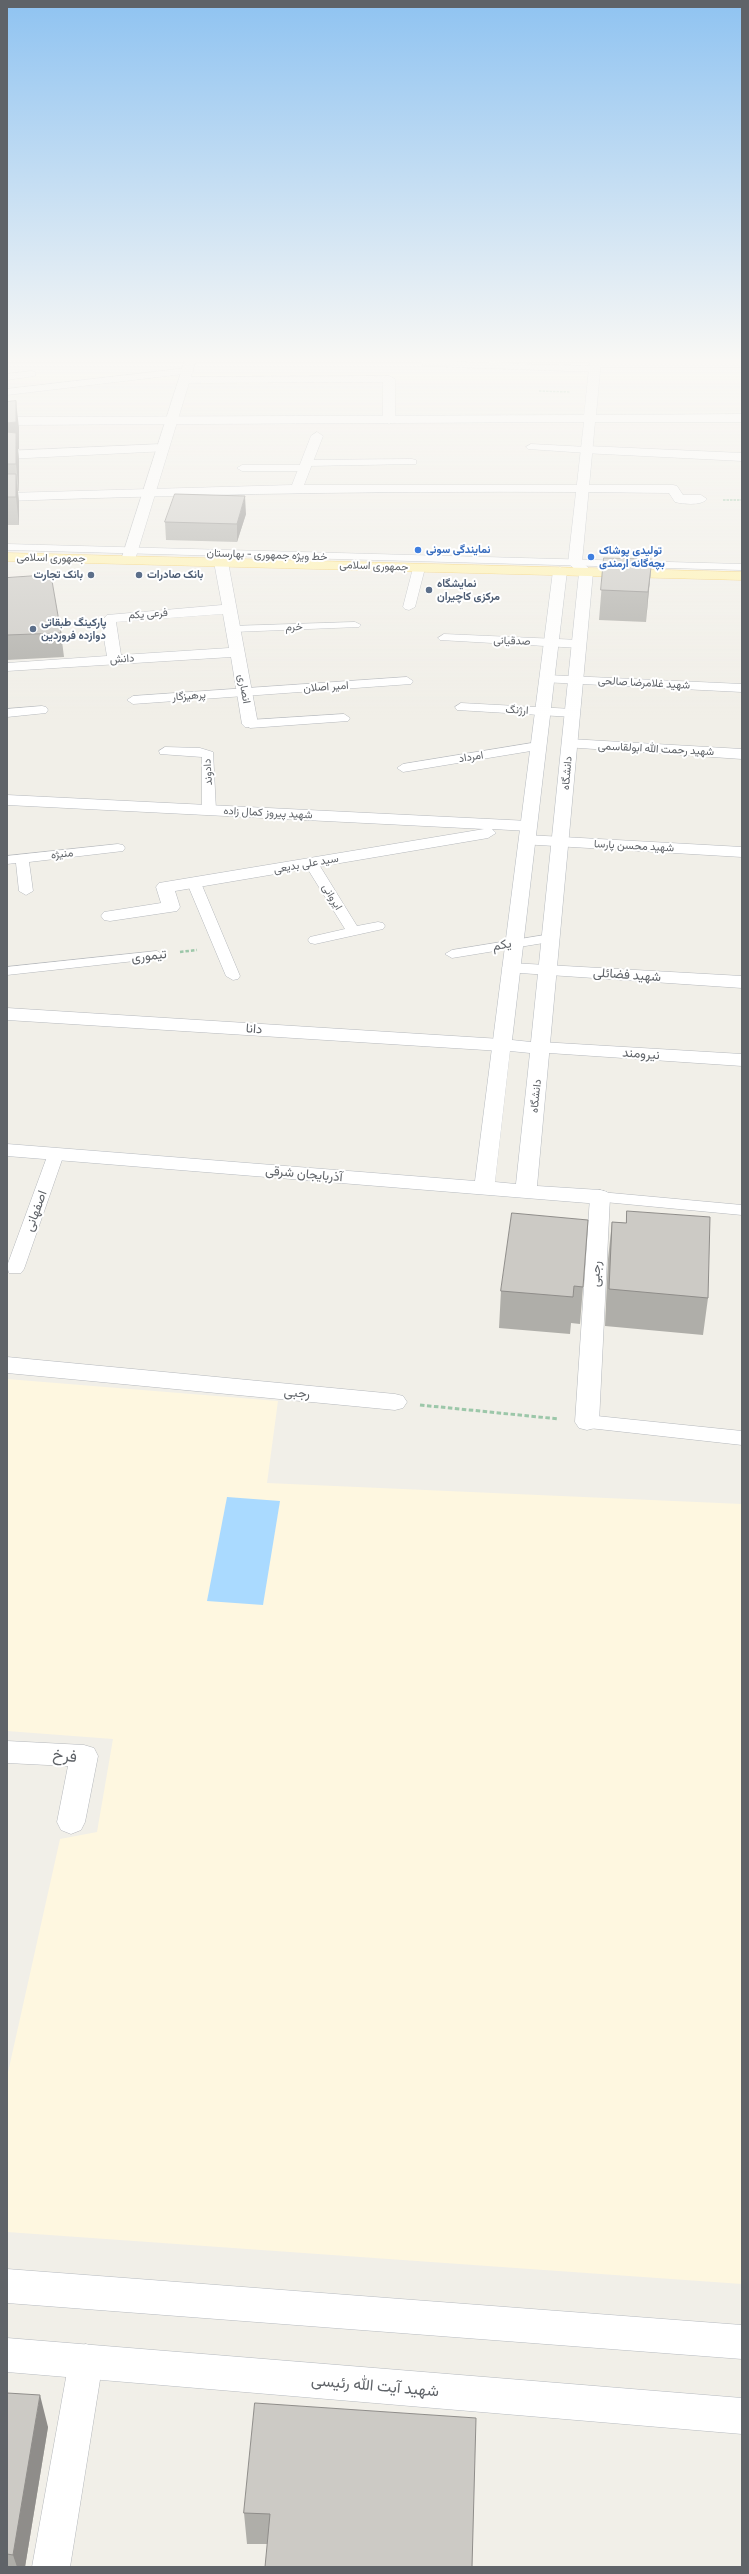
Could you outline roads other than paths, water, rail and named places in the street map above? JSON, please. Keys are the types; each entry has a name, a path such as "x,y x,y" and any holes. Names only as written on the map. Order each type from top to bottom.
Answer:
{"main road":[{"name":"جمهوری اسلامی","path":"7,557 130,555 221,562 560,571 581,568 742,576"}],"street":[{"path":"130,555 153,480"},
{"path":"296,490 300,480"},
{"name":"دانشگاه","path":"526,1191 580,644 584,480"},
{"path":"7,497 150,491 583,488 673,489 679,499 702,499"},
{"name":"انصاری","path":"221,562 250,724"},
{"path":"484,1188 560,571"},
{"name":"فرعی یکم","path":"115,660 108,621 112,618 229,609"},
{"name":"دانش","path":"7,667 237,652"},
{"name":"شهید غلامرضا صالحی","path":"547,679 742,688"},
{"name":"شهید رحمت الله ابولقاسمی","path":"538,746 570,744 742,754"},
{"name":"شهید پیروز کمال زاده","path":"7,800 209,810 528,833"},
{"name":"شهید محسن پارسا","path":"528,833 742,852"},
{"name":"سید علی بدیعی","path":"110,916 171,908 165,887 311,863 528,833"},
{"name":"شهید فضائلی","path":"511,968 742,982"},
{"name":"دانا","path":"7,1014 540,1048"},
{"name":"نیرومند","path":"540,1048 742,1060"},
{"name":"آذربایجان شرقی","path":"7,1150 600,1197"},
{"name":"رجبی","path":"587,1422 600,1197"},
{"name":"رجبی","path":"7,1365 396,1402"},
{"name":"فرخ","path":"7,1752 84,1756 71,1822"},
{"path":"7,2286 742,2342"},
{"name":"شهید آیت الله رئیسی","path":"7,2355 742,2416"},
{"path":"51,2567 86,2361"}],"lane":[{"name":"خط ویژه جمهوری - بهارستان","path":"7,547 130,555 581,568 742,567"},
{"path":"408,607 419,568"},
{"name":"خرم","path":"233,629 355,625"},
{"name":"صدقیانی","path":"444,638 580,644"},
{"name":"امیر اصلان","path":"244,692 407,681"},
{"name":"پرهیزگار","path":"133,700 244,692"},
{"name":"ارژنگ","path":"461,707 573,713"},
{"path":"7,713 42,710"},
{"name":"انصاری","path":"250,724 344,718"},
{"name":"امرداد","path":"402,768 538,746"},
{"name":"دادوند","path":"165,751 200,752 208,755 209,810"},
{"name":"منیژه","path":"7,860 118,848"},
{"path":"22,859 26,891"},
{"name":"ایروانی","path":"311,863 353,931"},
{"path":"194,883 233,976"},
{"path":"315,940 378,926"},
{"name":"یکم","path":"452,954 551,938"},
{"name":"تیموری","path":"7,971 157,955"},
{"name":"اصفهانی","path":"16,1269 56,1154"},
{"path":"600,1197 742,1210"},
{"path":"587,1422 742,1438"}],"water":[{"path":"227,1497 280,1501 263,1605 207,1601"}],"place":[{"name":"نمایندگی سونی","path":"418,550"},
{"name":"تولیدی پوشاک بچه‌گانه ارمندی","path":"591,557"},
{"name":"بانک تجارت","path":"91,575"},
{"name":"بانک صادرات","path":"139,575"},
{"name":"نمایشگاه مرکزی کاچیران","path":"429,590"},
{"name":"پارکینگ طبقاتی دوازده فروردین","path":"33,629"}]}
